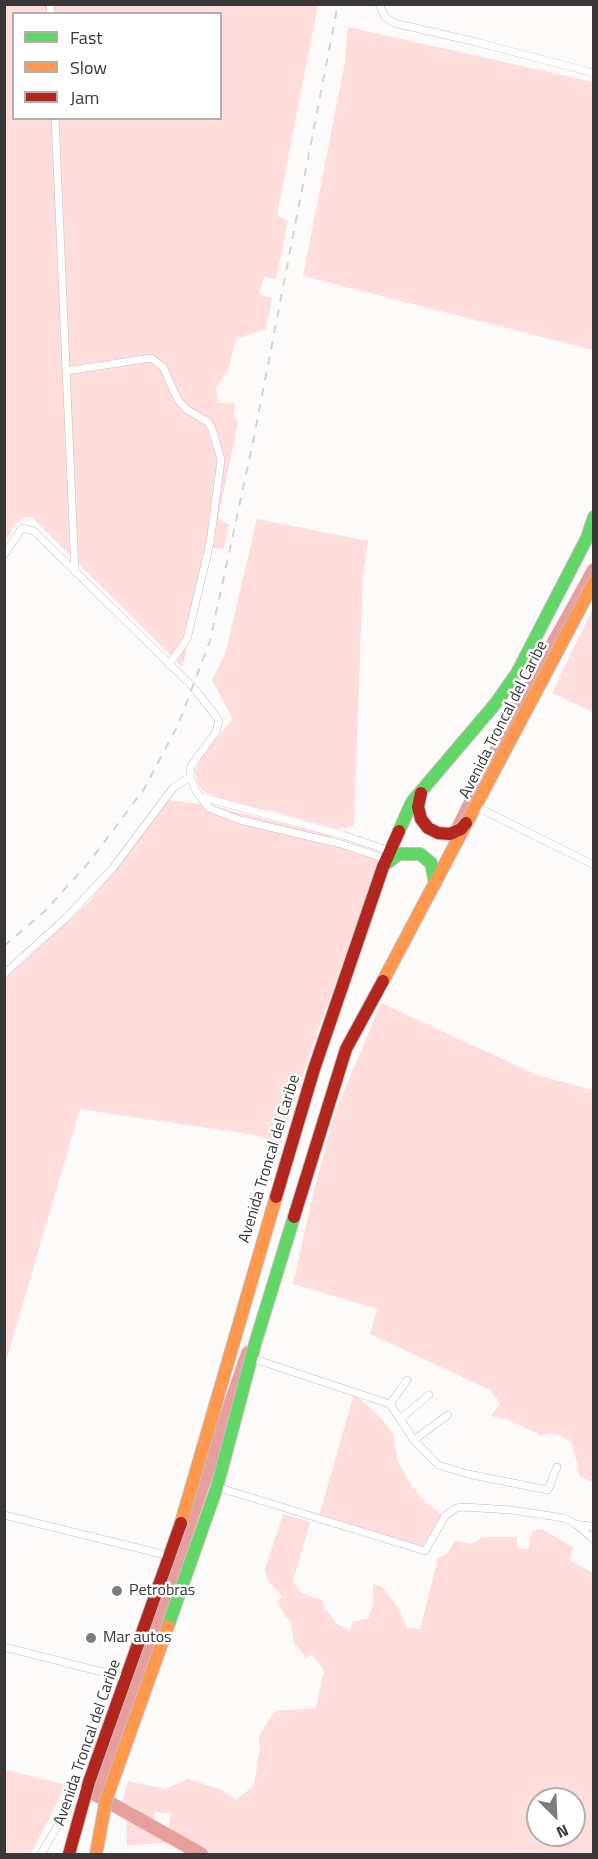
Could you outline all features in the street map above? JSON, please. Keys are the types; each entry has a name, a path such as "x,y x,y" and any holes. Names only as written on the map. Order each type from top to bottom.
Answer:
{"highway":[{"name":"Avenida Troncal del Caribe","path":"69,1854 89,1782 170,1556 314,1069 386,859 412,802 496,703 518,673 587,538 594,517"},
{"name":"Avenida Troncal del Caribe","path":"96,1854 106,1800 217,1487 251,1358 346,1049 477,807 594,582"},
{"path":"424,786 418,807 421,819 428,828 438,833 450,834 461,830 477,807"},
{"path":"386,859 399,854 420,854 431,863 435,884"}],"street":[{"path":"379,4 385,17 394,23 594,73"},
{"path":"55,120 75,572"},
{"path":"66,371 151,358 162,367 178,400 186,409 208,422 212,429 221,460 210,543 187,639 169,665"},
{"path":"4,555 22,528 34,531 193,687 219,720 216,732 191,766 190,777 202,797 343,835 386,859"},
{"path":"4,975 75,910 113,868 173,788 190,777"},
{"path":"477,807 594,865"},
{"path":"251,1358 390,1404 414,1440 438,1465 468,1474 547,1490 550,1490 557,1467"},
{"path":"390,1404 407,1380"},
{"path":"401,1418 429,1395"},
{"path":"414,1440 448,1414"},
{"path":"217,1487 425,1551 445,1516 456,1508 511,1510 564,1518 576,1524 594,1540"},
{"path":"4,1515 170,1556"},
{"path":"576,1524 594,1527"},
{"path":"4,1647 126,1678"},
{"path":"41,1854 69,1806 89,1782"}],"shaded area":[{"path":"5,5 318,5 277,215 288,221 276,279 264,277 259,294 272,298 266,329 236,339 228,371 216,388 218,403 235,403 234,415 238,423 218,518 229,525 224,548 213,548 182,667 33,518 21,519 13,527 5,543"},
{"path":"348,27 593,82 593,350 303,276 345,62"},
{"path":"257,519 368,541 363,575 354,826 338,829 273,811 248,808 202,791 197,782 195,771 201,756 233,719 212,680 225,655"},
{"path":"593,608 593,712 552,693"},
{"path":"168,800 208,805 326,834 379,861 310,1053 281,1144 255,1135 80,1109 5,1365 5,979 89,902"},
{"path":"381,1003 537,1075 593,1090 593,1482 580,1477 572,1442 551,1433 540,1435 507,1419 491,1416 500,1403 490,1390 370,1334 377,1309 293,1284 315,1186 335,1113"},
{"path":"354,1394 379,1416 393,1433 398,1462 411,1485 426,1503 442,1515 421,1552 380,1541 318,1519"},
{"path":"283,1514 310,1522 293,1581 301,1593 322,1600 324,1607 338,1625 350,1630 353,1622 369,1618 373,1602 373,1584 382,1587 399,1609 407,1628 420,1629 438,1558 447,1554 455,1541 472,1544 482,1537 517,1537 517,1548 528,1549 532,1531 542,1529 574,1548 569,1560 593,1573 593,1854 193,1854 185,1845 171,1842 127,1846 126,1819 121,1805 128,1781 165,1789 188,1779 222,1790 235,1800 254,1786 260,1747 259,1736 275,1711 316,1708 324,1670 312,1655 306,1658 294,1643 291,1624 277,1602 282,1597 268,1581 265,1569","holes":["155,1812 171,1814 168,1830 152,1828"]},
{"path":"7,1770 66,1785 31,1854 5,1854 4,1781"}],"waterway":[{"path":"459,826 515,713 594,570"},
{"path":"100,1797 96,1795 248,1353"},
{"path":"112,1804 201,1854"}],"railway":[{"path":"4,946 45,911 90,861 144,789 178,725 210,641 253,442 338,4"}],"traffic: fast":[{"path":"399,831 412,802 496,703 517,673 587,538 594,517"},
{"path":"387,863 399,854 420,854 431,863 435,883"},
{"path":"168,1626 217,1487 255,1344 294,1217"}],"traffic: slow":[{"path":"383,981 594,582"},
{"path":"181,1523 276,1197"},
{"path":"96,1854 106,1800 168,1626"}],"traffic: jam":[{"path":"421,793 418,807 421,819 428,828 438,833 450,834 461,829 466,823"},
{"path":"276,1197 314,1069 383,867 399,831"},
{"path":"294,1217 346,1049 383,981"},
{"path":"69,1854 89,1782 181,1523"}],"place":[{"name":"Petrobras","path":"117,1591"},
{"name":"Mar autos","path":"91,1638"}]}
